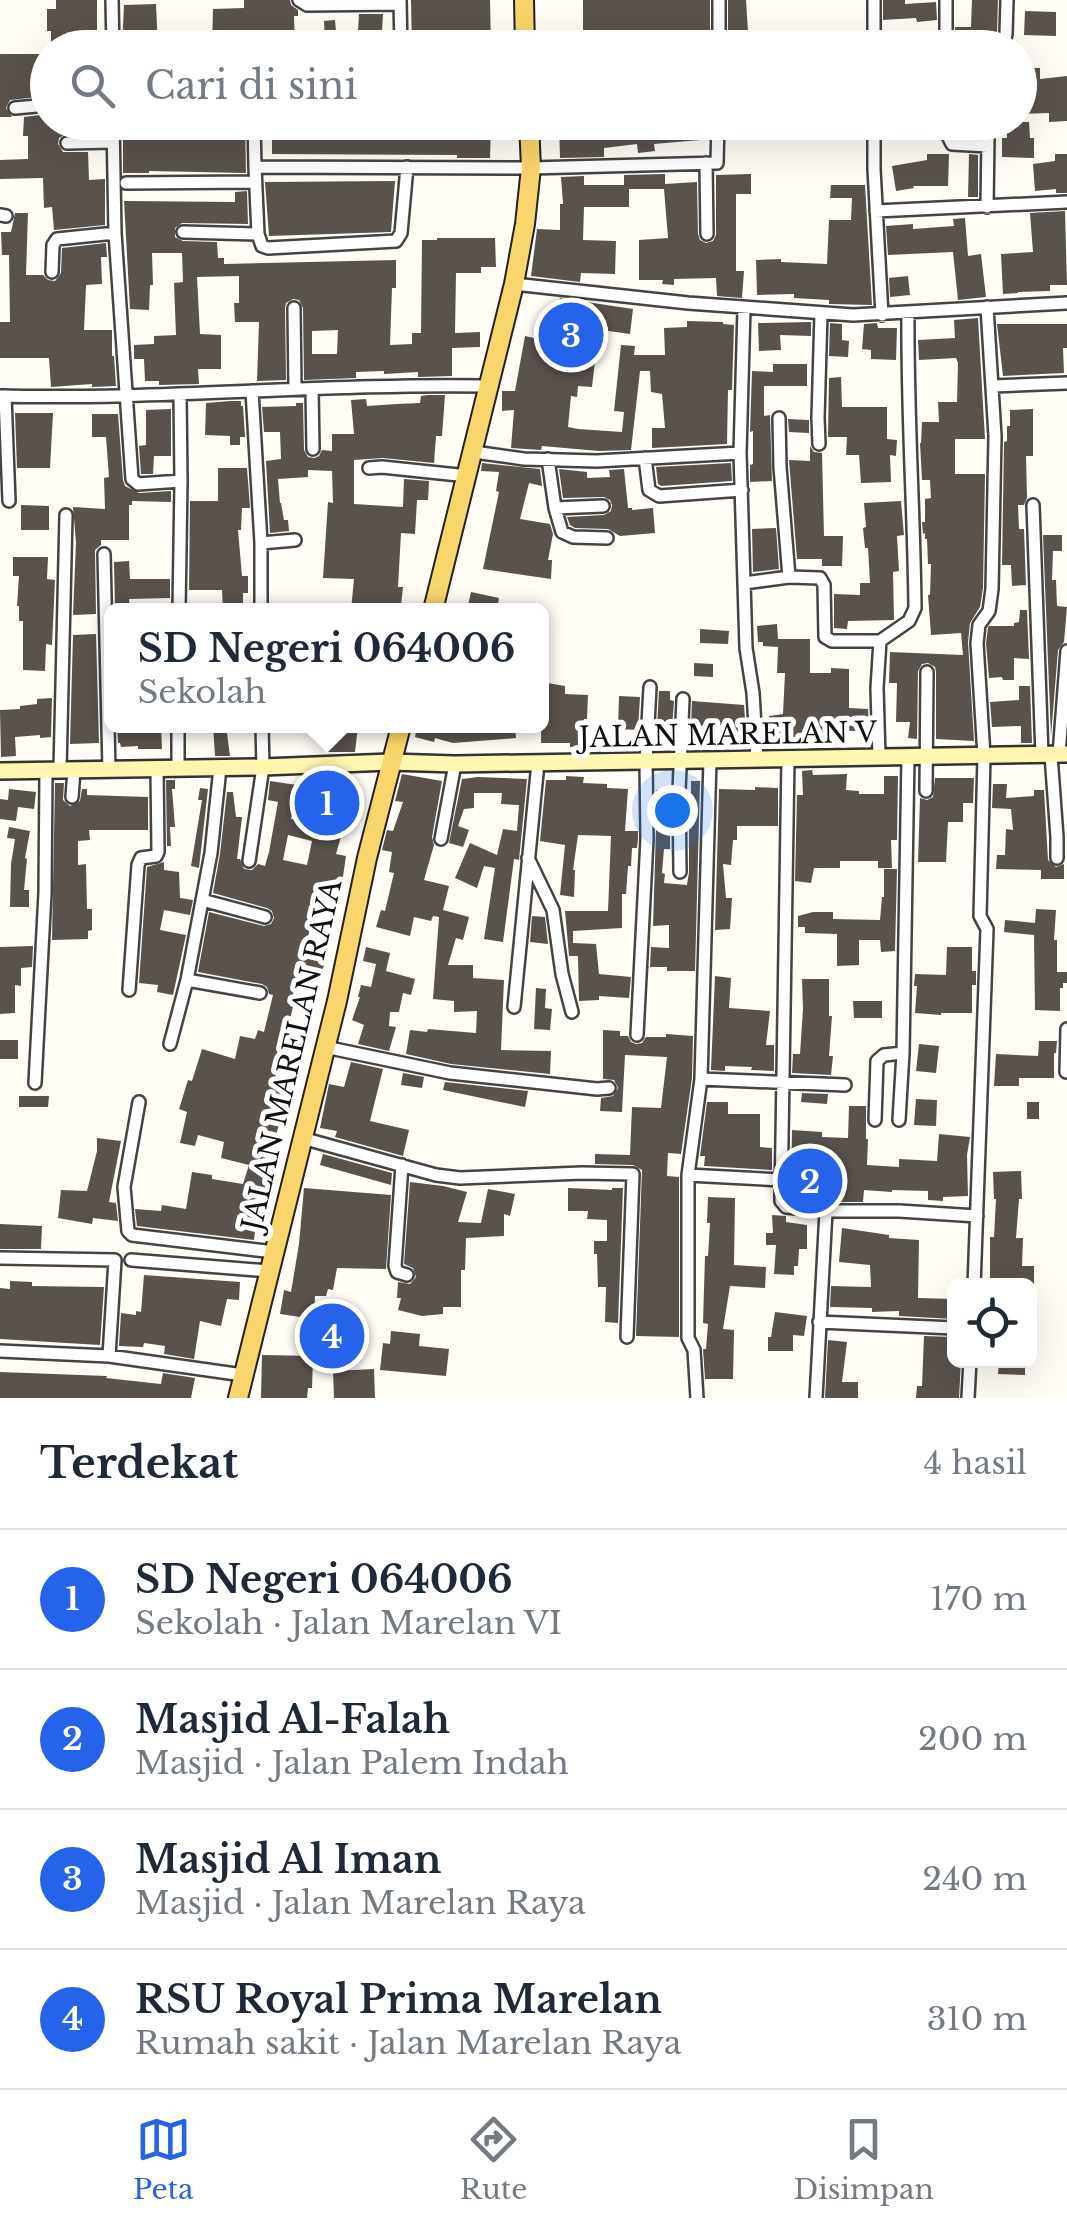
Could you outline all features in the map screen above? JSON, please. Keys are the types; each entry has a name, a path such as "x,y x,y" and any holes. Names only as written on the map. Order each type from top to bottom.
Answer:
{"main road":[{"path":"524,0 525,30"},
{"path":"435,603 514,284 531,168 529,140"},
{"name":"JALAN MARELAN RAYA","path":"238,1398 398,733"}],"street":[{"path":"112,0 112,30"},
{"path":"299,0 307,5 400,2 401,30"},
{"path":"719,30 720,0"},
{"path":"874,0 874,30"},
{"path":"946,0 946,30"},
{"path":"1006,30 1007,0"},
{"path":"15,108 30,107"},
{"path":"255,140 258,234 262,246 268,248 396,241 401,233 407,166"},
{"path":"256,167 706,164 717,163 718,140"},
{"path":"874,140 882,315"},
{"path":"950,140 952,144 988,146"},
{"path":"987,207 989,140"},
{"path":"67,143 112,142 132,479 138,484 181,481"},
{"path":"706,164 707,234"},
{"path":"126,183 255,182"},
{"path":"876,211 1067,202"},
{"path":"52,272 53,245 57,239 115,232"},
{"path":"183,232 258,234"},
{"path":"514,284 821,313 882,315 1067,303"},
{"path":"290,389 294,308"},
{"path":"744,308 740,452 746,648 754,693 757,759"},
{"path":"974,1278 987,929 980,916 984,756 977,643 980,620 989,611 992,589 995,436 987,308"},
{"path":"744,582 820,578 824,583 824,629 828,640 880,641 910,621 915,608 908,312"},
{"path":"819,444 821,313"},
{"path":"993,386 1067,383"},
{"path":"9,501 3,396 87,397 412,384 489,386"},
{"path":"312,390 313,449"},
{"path":"252,391 261,603"},
{"path":"179,603 180,394"},
{"path":"779,418 789,577"},
{"path":"474,452 598,461 740,452"},
{"path":"645,458 650,490 658,496 742,490"},
{"path":"548,460 562,532 567,536 606,538"},
{"path":"369,468 382,466 468,476"},
{"path":"1033,505 1055,754 1056,858"},
{"path":"555,508 602,506"},
{"path":"35,1083 46,893 60,770 66,515"},
{"path":"261,543 295,540"},
{"path":"104,554 105,603"},
{"path":"880,641 880,757"},
{"path":"1055,754 1067,651"},
{"path":"926,791 927,672"},
{"path":"636,1035 647,838 650,687"},
{"path":"680,872 683,699"},
{"path":"109,733 110,770"},
{"path":"178,733 178,768"},
{"path":"249,861 263,767 262,733"},
{"name":"JALAN MARELAN V","path":"0,772 390,762 1055,754"},
{"path":"899,1120 908,757"},
{"path":"788,759 781,1201 786,1207 826,1211 977,1216"},
{"path":"697,1398 694,1350 688,1338 688,1175 700,1080 710,760"},
{"path":"514,1006 538,762"},
{"path":"442,839 454,764"},
{"path":"170,1044 202,900 220,768"},
{"path":"129,990 138,865 140,858 156,856 158,852 157,769"},
{"path":"60,770 72,797"},
{"path":"528,858 553,910 572,1012"},
{"path":"202,900 265,917"},
{"path":"187,980 260,993"},
{"path":"1066,1072 1067,1029"},
{"path":"325,1047 450,1073 609,1088"},
{"path":"874,1120 877,1061 884,1054 903,1052"},
{"path":"700,1080 845,1085"},
{"path":"139,1102 124,1187 128,1231 132,1235 274,1252"},
{"path":"302,1138 460,1178 634,1174 627,1336"},
{"path":"402,1165 395,1266 397,1272 408,1275"},
{"path":"688,1175 782,1180"},
{"path":"816,1398 826,1211"},
{"path":"0,1258 115,1260 109,1356"},
{"path":"131,1260 269,1271"},
{"path":"819,1322 947,1328"},
{"path":"0,1352 109,1356 243,1376"},
{"path":"968,1398 970,1368"}],"building":[{"path":"56,0 97,0 97,30 47,30 47,9 56,9"},
{"path":"244,0 290,0 298,10 294,30 212,30 213,9 244,8"},
{"path":"411,0 490,0 491,30 412,30"},
{"path":"583,0 710,0 710,30 583,30"},
{"path":"728,0 746,0 748,30 728,30"},
{"path":"883,0 905,0 905,4 936,2 937,20 883,20"},
{"path":"972,0 998,0 997,30 955,30 971,27"},
{"path":"156,4 157,30 123,30 124,5"},
{"path":"1025,11 1056,12 1056,36 1024,30"},
{"path":"359,14 383,14 382,30 358,30"},
{"path":"335,20 336,30 324,30 324,21"},
{"path":"0,54 30,54 30,98 10,100 6,108 12,117 0,117"},
{"path":"1037,68 1040,79 1067,76 1067,121 1049,122 1049,113 1037,113"},
{"path":"30,116 30,140 59,140 63,152 88,152 89,180 105,179 105,225 54,230 52,207 44,208 43,178 0,179 0,160 28,159 24,117"},
{"path":"123,140 245,140 246,173 123,173"},
{"path":"272,140 491,140 490,158 272,154"},
{"path":"560,140 701,140 654,144 655,151 638,153 637,144 604,148 604,157 560,158"},
{"path":"1002,140 1034,140 1034,158 1002,157"},
{"path":"927,154 949,154 948,186 913,186 896,191 892,166 927,160"},
{"path":"969,154 978,155 978,197 968,197"},
{"path":"1055,154 1067,154 1067,193 1056,193 1056,189 1035,191 1033,164 1055,161"},
{"path":"665,174 665,184 697,182 698,234 706,243 716,235 716,175 751,174 751,194 736,194 736,271 744,271 742,298 717,296 716,278 674,279 674,285 662,284 663,280 639,280 639,240 668,238 664,189 629,189 629,207 584,207 583,240 616,241 615,274 581,273 580,282 531,276 537,229 560,230 561,177 584,176 584,185 624,185 624,175"},
{"path":"395,181 391,232 269,236 265,182"},
{"path":"831,185 865,185 872,305 829,304 829,300 794,298 794,294 757,295 756,260 827,264 829,220 851,220 852,198 830,198"},
{"path":"247,191 248,224 182,223 175,228 175,237 183,241 217,242 218,258 224,258 224,264 396,260 390,345 412,344 412,333 421,333 422,240 495,238 496,267 481,267 481,273 456,273 455,333 480,332 480,347 452,348 452,376 418,377 418,372 384,371 356,372 356,378 304,380 303,308 299,300 293,299 285,308 286,380 257,381 259,322 235,322 239,276 197,277 200,334 221,335 221,369 198,369 199,384 159,385 159,381 145,381 144,359 134,359 134,345 154,344 154,336 176,335 174,283 183,282 182,253 152,253 149,310 130,309 124,201 235,202 235,192","holes":["338,330 337,354 312,354 312,331"]},
{"path":"1065,211 1067,285 1050,285 1050,291 1003,294 1001,254 1033,252 1030,213"},
{"path":"15,213 28,213 26,275 43,275 55,281 61,273 62,248 106,243 107,257 101,257 102,284 86,285 84,330 112,330 116,386 51,387 49,358 0,358 0,322 10,322 9,255 2,255 1,232 11,232"},
{"path":"965,218 968,256 981,254 986,297 958,300 953,252 888,255 886,226 954,226 953,219"},
{"path":"908,276 910,295 890,297 889,278"},
{"path":"560,298 633,309 630,334 594,329 584,360 595,361 592,387 578,386 577,397 571,396 568,427 578,429 622,432 624,412 614,411 621,345 635,346 634,355 665,355 664,328 687,327 687,321 734,325 727,444 652,448 652,428 665,428 662,394 651,392 650,371 640,371 631,450 511,448 514,410 502,411 502,391 515,391 525,336 548,341"},
{"path":"978,318 985,439 955,439 955,474 985,474 983,588 980,607 970,623 968,642 974,741 936,739 936,672 928,663 918,671 917,739 908,738 910,722 896,722 897,683 889,683 890,652 963,655 961,633 931,635 931,564 922,522 925,499 931,498 930,480 922,480 920,443 922,422 939,422 938,402 957,402 958,363 956,358 919,360 918,340 955,338 954,320"},
{"path":"811,322 811,336 780,335 781,350 759,351 758,323"},
{"path":"830,323 842,324 842,340 849,341 848,357 829,356"},
{"path":"877,323 878,328 897,328 896,360 871,359 871,350 862,349 864,324"},
{"path":"997,324 1067,324 1064,373 1003,376"},
{"path":"773,364 807,364 807,386 764,386 764,416 770,415 772,481 750,482 752,371 773,372"},
{"path":"841,377 842,407 887,407 887,439 897,440 896,456 890,455 891,482 861,483 859,455 846,455 847,437 828,437 829,378"},
{"path":"445,395 442,436 436,436 434,463 383,458 354,460 354,504 403,507 404,479 429,481 428,500 417,500 415,534 401,533 398,587 403,587 401,603 352,603 354,579 323,578 328,502 333,503 332,471 308,470 308,477 278,479 280,503 289,531 270,533 266,461 281,459 280,432 264,432 262,407 303,403 304,450 314,458 322,450 332,451 332,434 354,434 351,400 366,399 367,406 420,403 421,396"},
{"path":"241,401 245,437 240,437 240,445 230,445 230,436 205,435 206,403"},
{"path":"171,409 171,456 154,456 153,474 141,474 139,446 146,445 146,410"},
{"path":"1033,409 1033,456 1026,456 1027,498 1024,505 1018,505 1019,529 1024,529 1026,585 1012,586 1011,565 1002,565 1004,442 1010,410"},
{"path":"15,413 53,413 50,468 17,468"},
{"path":"92,414 118,414 125,486 139,493 171,491 171,502 132,501 129,540 101,540 95,550 96,614 73,615 73,507 105,509 104,478 109,477 106,437 92,437"},
{"path":"788,419 809,420 809,433 789,432"},
{"path":"810,446 814,452 822,453 824,536 843,536 842,566 822,566 822,559 797,559 789,460 810,461"},
{"path":"482,463 540,469 542,486 529,483 520,519 550,524 551,579 483,569 499,492 499,472 481,471"},
{"path":"731,463 732,481 658,484 656,467"},
{"path":"218,468 247,468 250,508 242,508 238,530 242,576 248,576 248,593 243,593 243,603 223,603 222,590 189,590 190,501 218,501"},
{"path":"559,469 587,472 587,478 610,477 609,470 624,469 628,508 653,508 655,533 620,536 608,529 570,525 567,517 604,515 612,505 604,497 563,498"},
{"path":"901,501 904,535 897,536 899,571 893,572 894,620 848,621 847,629 834,628 834,594 860,595 860,583 870,583 864,503"},
{"path":"21,505 49,506 49,530 21,530"},
{"path":"776,528 779,569 753,572 752,529"},
{"path":"1043,535 1062,535 1062,551 1053,551 1052,580 1056,580 1057,606 1067,607 1064,642 1058,650 1051,736"},
{"path":"13,557 48,557 47,579 55,580 52,645 46,644 45,671 23,670 23,621 19,621 19,576 13,576"},
{"path":"129,561 130,579 170,579 170,598 115,603 114,562"},
{"path":"471,592 499,598 498,603 469,603"},
{"path":"1020,610 1027,610 1029,659 1014,658 1014,680 989,678 988,628 1014,626 1019,622"},
{"path":"777,624 778,639 810,639 810,673 849,669 849,708 868,709 869,732 837,730 837,745 772,747 769,716 783,714 785,673 777,673 778,647 758,642 757,626"},
{"path":"700,629 729,631 728,644 700,643"},
{"path":"96,634 99,743 70,744 73,635"},
{"path":"694,663 713,664 713,677 694,676"},
{"path":"549,683 565,686 565,694 588,695 584,747 541,743 541,733 549,733"},
{"path":"1019,686 1030,686 1032,743 1021,743 1021,726 992,727 990,702 1019,700"},
{"path":"659,691 670,691 670,700 674,701 671,744 656,744"},
{"path":"619,696 640,697 638,730 618,729"},
{"path":"52,698 51,737 15,737 16,756 1,757 0,710 20,709 37,704 37,699"},
{"path":"692,701 744,705 746,733 725,730 726,725 691,726"},
{"path":"117,733 161,733 162,749 121,747"},
{"path":"213,733 227,733 230,756 215,756"},
{"path":"327,733 357,733 355,752 326,752"},
{"path":"416,733 516,733 516,738 453,743 415,737"},
{"path":"812,770 813,775 847,774 846,790 859,794 884,794 884,776 898,776 897,840 891,840 892,868 878,868 878,861 840,861 840,868 814,868 811,883 795,881 797,795 803,795 802,771"},
{"path":"402,774 442,781 434,845 424,880 449,886 443,910 469,917 463,940 456,938 448,965 473,965 473,978 504,980 501,1050 551,1051 550,1074 451,1064 406,1054 410,1030 476,1033 477,1011 454,1012 454,1001 433,999 439,917 433,916 431,921 414,917 410,936 376,927 381,910 385,911 394,873 389,872 392,852 382,850 387,830 393,831 403,802 395,801"},
{"path":"566,776 584,777 583,783 628,789 625,831 638,831 638,839 628,866 626,894 622,894 622,928 573,931 573,943 596,944 599,974 631,977 629,998 599,996 599,1000 579,1001 578,956 569,956 565,911 608,911 611,836 578,835 574,897 560,895 565,845 540,841 546,780 566,780"},
{"path":"304,777 355,787 336,854 346,856 341,890 320,888 304,953 326,960 319,979 299,972 290,1006 293,1007 275,1079 291,1083 276,1135 282,1136 277,1155 267,1153 263,1174 270,1176 260,1204 264,1205 262,1215 257,1214 254,1240 137,1226 135,1209 161,1211 162,1205 186,1209 192,1172 243,1184 249,1165 221,1158 224,1142 198,1135 195,1146 180,1143 187,1112 179,1109 202,1049 235,1059 240,1036 255,1039 258,1030 264,1032 273,995 262,984 198,972 209,912 264,926 274,918 267,908 213,893 227,792 233,792 236,817 242,817 237,859 244,869 252,870 258,864 265,866 269,852 278,802 268,800 270,781 297,785 291,819 325,827 331,801 300,794","holes":["288,835 312,841 307,865 283,860"]},
{"path":"935,778 974,778 973,803 963,803 963,822 948,822 946,862 918,862 920,798 933,797"},
{"path":"462,779 527,779 519,860 514,859 503,942 484,939 495,868 484,866 477,888 455,878 470,843 497,855 503,829 517,831 519,805 501,804 502,793 474,793 474,808 464,809 458,826 469,830 463,847 449,843"},
{"path":"166,780 175,780 171,846 167,846"},
{"path":"691,781 700,781 695,971 667,971 667,967 650,967 651,947 669,948 669,925 653,926 659,830 656,790 670,789 670,849 664,849 664,883 687,885"},
{"path":"55,783 64,783 63,800 70,806 80,801 82,789 87,789 87,795 148,797 148,830 89,830 90,840 78,841 78,865 86,864 87,909 92,909 88,939 52,940"},
{"path":"993,784 1007,784 1006,798 1034,796 1034,790 1044,790 1048,860 1056,867 1064,864 1064,879 1041,879 1041,870 996,869 997,855 1005,855 1006,829 1013,830 1011,809 992,808"},
{"path":"200,788 208,789 199,868 191,866 202,800 198,800"},
{"path":"778,788 778,826 737,826 731,865 723,864 726,898 732,898 730,929 715,930 719,789"},
{"path":"9,789 36,792 34,809 18,807 16,821 0,819 0,799 8,800"},
{"path":"9,827 30,831 24,890 29,890 29,907 10,907 15,839 7,838"},
{"path":"164,862 164,870 179,872 180,898 193,900 190,915 164,910 160,930 186,935 173,995 157,992 158,985 139,983 147,867"},
{"path":"884,869 897,869 895,951 881,952 880,940 859,940 859,965 837,966 837,934 805,933 805,927 798,927 798,916 833,912 833,919 880,920"},
{"path":"1036,909 1056,910 1057,972 1067,972 1067,983 1060,988 1060,1011 1035,1010 1034,935 1004,932 1005,920 1035,923"},
{"path":"532,916 545,917 548,944 530,942"},
{"path":"33,946 32,967 21,968 21,986 15,985 15,1013 0,1014 0,947"},
{"path":"366,947 390,953 386,971 415,979 411,995 403,993 399,1012 390,1012 389,1026 396,1027 389,1051 358,1044 364,1025 352,1020 361,985 371,987 376,964 363,961"},
{"path":"947,947 972,947 976,985 972,985 972,1013 915,1013 915,974 946,975"},
{"path":"715,976 731,978 729,1008 770,1011 766,1045 774,1045 774,1071 725,1066 725,1071 711,1070"},
{"path":"802,979 829,979 831,1075 792,1073 793,1054 800,1054"},
{"path":"536,988 546,989 545,1008 552,1009 550,1030 534,1029"},
{"path":"853,1001 882,1001 882,1018 854,1018"},
{"path":"603,1030 620,1031 620,1036 628,1036 636,1044 646,1037 666,1034 693,1036 692,1078 681,1154 668,1153 667,1176 679,1177 679,1337 636,1336 642,1170 633,1165 595,1164 595,1154 630,1155 632,1107 661,1108 667,1057 625,1055 622,1112 600,1111 601,1098 613,1096 618,1088 614,1080 603,1079"},
{"path":"0,1040 18,1040 18,1059 0,1059"},
{"path":"1039,1041 1057,1041 1054,1078 1019,1078 1019,1086 994,1086 996,1054 1038,1056"},
{"path":"919,1044 939,1046 936,1073 916,1071"},
{"path":"351,1062 383,1069 370,1121 409,1130 403,1156 335,1137 337,1131 320,1128 329,1084 344,1087"},
{"path":"403,1073 424,1077 422,1088 401,1085"},
{"path":"445,1082 528,1091 525,1107 443,1090"},
{"path":"802,1093 828,1094 827,1104 801,1102"},
{"path":"19,1096 49,1096 48,1107 19,1107"},
{"path":"916,1099 937,1100 936,1126 914,1125"},
{"path":"707,1102 728,1102 728,1114 760,1114 760,1147 772,1148 772,1170 704,1166 705,1156 700,1156"},
{"path":"1027,1102 1039,1102 1039,1119 1027,1119"},
{"path":"849,1106 866,1106 867,1165 899,1167 899,1159 937,1161 939,1134 970,1137 968,1196 943,1197 943,1201 928,1200 928,1191 864,1190 863,1202 791,1198 792,1130 848,1138"},
{"path":"97,1138 121,1141 109,1202 116,1203 118,1221 93,1218 92,1224 58,1218 61,1190 87,1191"},
{"path":"323,1154 392,1173 391,1185 320,1165"},
{"path":"1021,1171 1022,1199 1016,1238 1023,1238 1022,1266 1034,1266 1034,1278 990,1278 990,1237 994,1237 996,1199 993,1172"},
{"path":"410,1182 467,1192 458,1222 481,1223 488,1189 515,1194 510,1216 504,1214 504,1236 466,1238 461,1307 443,1307 443,1314 422,1316 398,1310 398,1282 410,1284 416,1277 413,1268 404,1264"},
{"path":"304,1188 391,1195 386,1269 337,1268 333,1290 328,1289 326,1296 315,1296 314,1319 280,1314 284,1290 291,1292"},
{"path":"568,1188 623,1188 618,1323 605,1322 606,1287 598,1287 594,1254 594,1241 607,1241 607,1220 587,1219 588,1211 568,1211"},
{"path":"708,1197 735,1198 734,1265 766,1267 765,1288 730,1286 723,1329 734,1330 733,1379 705,1379"},
{"path":"772,1215 807,1225 807,1249 799,1249 794,1275 774,1274 776,1245 766,1245 766,1233 773,1233"},
{"path":"0,1224 42,1226 41,1249 0,1249"},
{"path":"842,1228 919,1240 918,1298 947,1299 947,1319 899,1316 899,1311 872,1312 872,1308 830,1307 831,1286 871,1287 870,1265 839,1262"},
{"path":"144,1275 240,1282 239,1300 227,1299 221,1326 200,1321 194,1359 164,1354 165,1346 119,1346 121,1313 141,1312"},
{"path":"10,1281 32,1282 32,1286 104,1287 100,1345 0,1339 0,1288 10,1289"},
{"path":"775,1312 807,1316 804,1336 793,1335 793,1351 768,1351"},
{"path":"391,1331 420,1334 419,1346 449,1349 446,1376 380,1370 383,1343 390,1344"},
{"path":"924,1336 947,1337 947,1368 961,1368 959,1398 916,1398 917,1386 922,1386"},
{"path":"828,1340 847,1342 842,1382 858,1382 858,1398 825,1398"},
{"path":"262,1355 313,1356 312,1388 308,1388 307,1398 261,1398"},
{"path":"998,1368 1025,1368 1025,1375 998,1374"},
{"path":"374,1369 375,1398 334,1398 333,1371"},
{"path":"0,1372 107,1376 161,1384 163,1373 195,1378 191,1398 0,1398"}],"place":[{"name":"Masjid Al Iman","path":"571,335"},
{"name":"SD Negeri 064006","path":"327,803"},
{"name":"Masjid Al-Falah","path":"810,1181"},
{"name":"RSU Royal Prima Marelan","path":"332,1336"}]}
